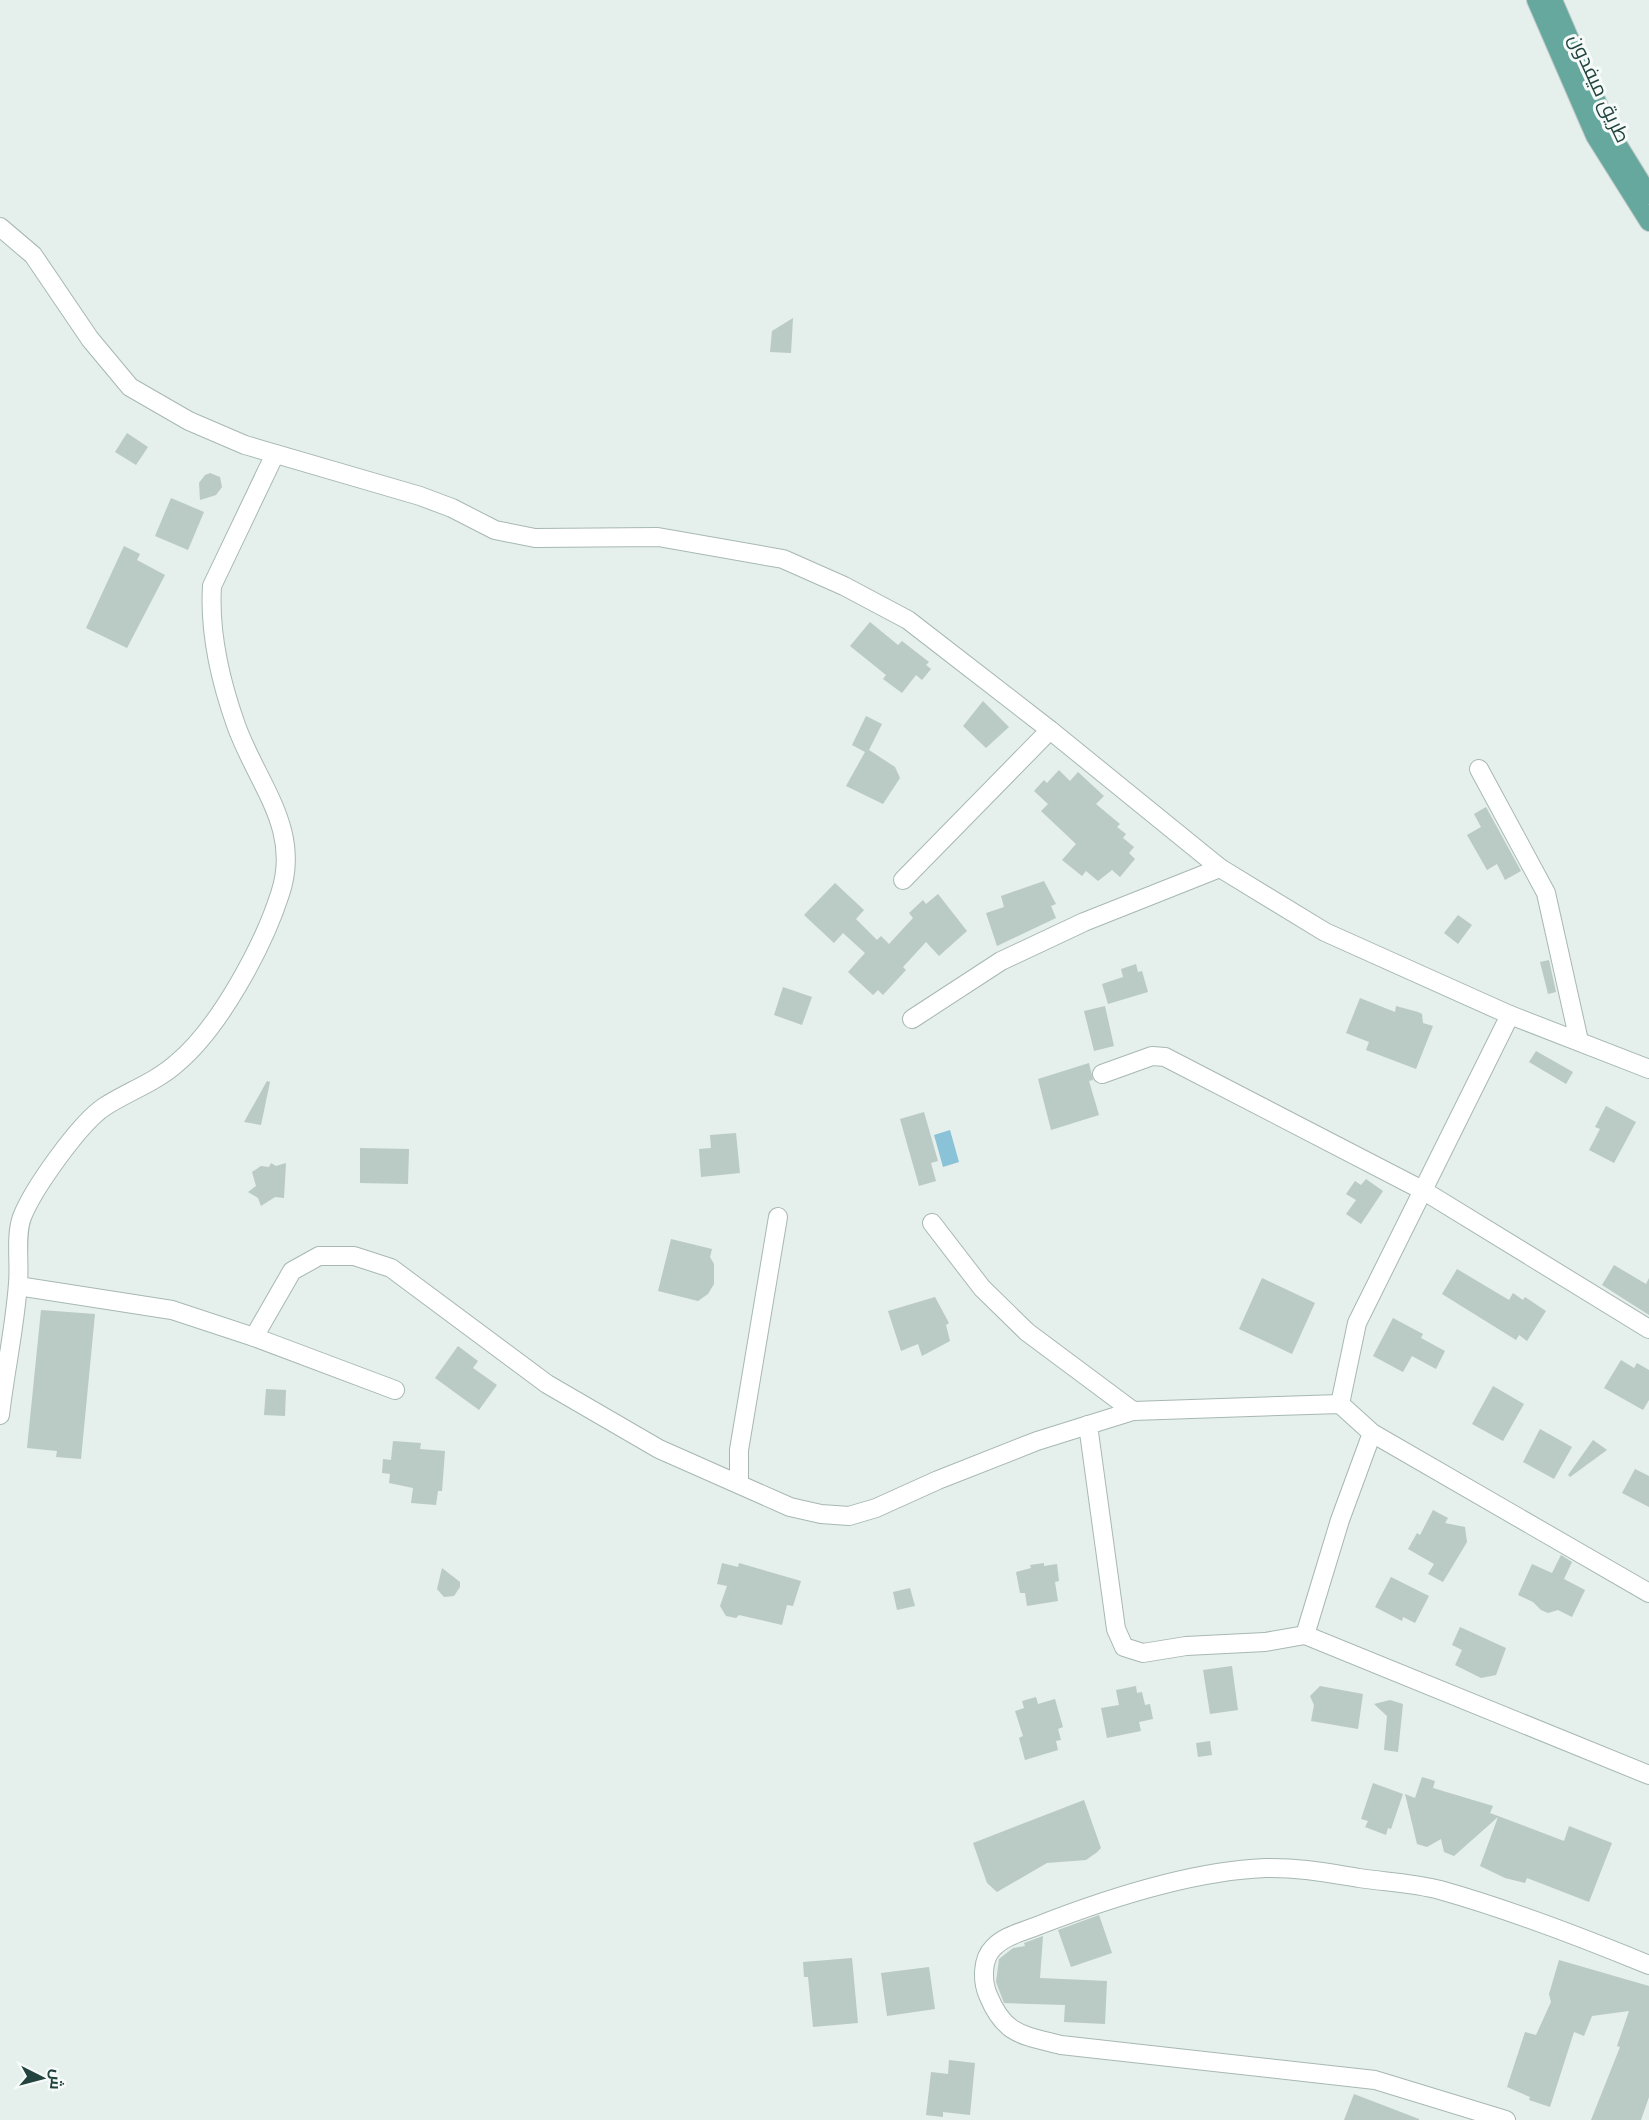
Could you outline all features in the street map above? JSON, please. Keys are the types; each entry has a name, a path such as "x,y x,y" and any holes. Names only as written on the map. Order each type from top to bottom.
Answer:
{"main road":[{"name":"طريق ميفدون","path":"1536,0 1595,136 1649,222"},
{"name":"طريق ميفدون","path":"1553,0 1611,132 1649,195"}],"street":[{"path":"0,227 33,255 90,339 130,387 189,421 245,445 420,496 452,508 495,530 534,538 657,537 783,559 844,586 908,620 1050,730 1221,868 1325,933 1510,1015 1649,1069"},
{"path":"0,1415 18,1286 21,1220 32,1196 78,1132 102,1109 175,1065 196,1046 219,1017 260,939 280,894 288,860 286,839 279,817 236,726 214,650 211,609 212,586 275,454"},
{"path":"903,880 1050,730"},
{"path":"1479,769 1546,893 1579,1041"},
{"path":"912,1019 1001,961 1084,922 1221,868"},
{"path":"1340,1404 1357,1323 1510,1015"},
{"path":"1102,1074 1152,1056 1165,1057 1424,1191 1649,1329"},
{"path":"739,1483 739,1450 778,1217"},
{"path":"932,1223 982,1288 1027,1332 1132,1412"},
{"path":"254,1337 292,1271 319,1256 354,1256 392,1268 558,1390 659,1449 790,1506 821,1514 849,1516 876,1508 938,1480 1037,1441 1132,1412 1340,1404 1372,1432 1649,1593"},
{"path":"18,1286 172,1310 254,1337 394,1390"},
{"path":"1088,1425 1116,1629 1124,1647 1143,1653 1186,1646 1265,1642 1305,1635 1649,1775"},
{"path":"1305,1635 1340,1520 1372,1432"},
{"path":"1506,2120 1375,2080 1061,2045 1019,2034 996,2017 986,1990 984,1961 992,1948 1002,1940 1054,1920 1136,1893 1214,1874 1264,1868 1306,1869 1438,1890 1579,1937 1649,1965"}],"water":[{"path":"950,1130 959,1162 943,1167 934,1135"}],"building":[{"path":"793,318 791,353 770,352 772,331"},
{"path":"127,433 148,447 136,465 115,452"},
{"path":"210,473 220,477 222,487 216,495 200,500 199,483 205,475"},
{"path":"171,498 204,512 188,550 155,536"},
{"path":"124,546 140,554 137,560 165,575 127,648 86,628"},
{"path":"870,622 898,645 902,641 929,662 926,665 931,669 922,680 916,675 902,693 883,679 886,675 850,646"},
{"path":"983,701 1009,727 986,748 963,726"},
{"path":"866,716 882,724 869,750 895,767 900,778 883,804 846,786 865,752 852,745"},
{"path":"1059,770 1070,781 1078,772 1104,796 1096,804 1120,824 1117,827 1126,834 1123,838 1134,847 1129,853 1135,859 1120,877 1112,870 1098,881 1086,871 1082,876 1062,860 1076,844 1041,811 1048,804 1034,791 1044,780 1047,783"},
{"path":"1486,807 1521,871 1505,880 1497,864 1487,870 1467,835 1481,827 1474,814"},
{"path":"1044,881 1056,904 1051,906 1056,918 997,946 986,913 1004,907 1001,896"},
{"path":"835,883 864,910 856,919 877,940 881,936 889,944 913,918 909,913 923,900 926,904 938,894 967,931 939,956 926,942 903,967 906,970 883,995 878,990 873,995 848,972 865,953 843,933 834,943 804,915"},
{"path":"1458,915 1472,925 1458,944 1444,933"},
{"path":"1549,960 1556,992 1548,994 1540,962"},
{"path":"1136,964 1138,972 1142,971 1148,992 1108,1004 1102,984 1123,977 1121,969"},
{"path":"783,987 812,997 802,1025 774,1015"},
{"path":"1360,998 1395,1012 1396,1006 1418,1012 1422,1014 1423,1023 1433,1026 1416,1069 1366,1050 1369,1042 1346,1033"},
{"path":"1105,1006 1114,1046 1094,1051 1084,1011"},
{"path":"1536,1051 1573,1072 1566,1084 1529,1062"},
{"path":"1089,1063 1093,1080 1089,1081 1099,1115 1051,1130 1038,1079"},
{"path":"267,1081 270,1082 261,1125 244,1122"},
{"path":"1606,1106 1636,1122 1614,1163 1589,1150 1600,1129 1595,1127"},
{"path":"924,1112 938,1161 931,1163 936,1181 919,1186 900,1119"},
{"path":"736,1133 740,1173 701,1177 699,1149 711,1148 710,1135"},
{"path":"360,1148 409,1149 408,1184 360,1183"},
{"path":"271,1163 276,1166 286,1163 284,1198 275,1197 261,1206 258,1198 248,1192 256,1186 252,1172 261,1166 269,1167"},
{"path":"1366,1179 1383,1191 1361,1224 1346,1214 1356,1200 1346,1194 1355,1181 1361,1185"},
{"path":"671,1239 712,1249 710,1257 714,1264 714,1284 708,1294 698,1301 658,1291"},
{"path":"1614,1265 1646,1284 1649,1278 1649,1315 1602,1285"},
{"path":"1457,1269 1509,1300 1513,1293 1523,1300 1525,1297 1546,1311 1527,1341 1519,1335 1516,1340 1442,1294"},
{"path":"1262,1278 1315,1303 1292,1354 1239,1329"},
{"path":"935,1297 949,1323 946,1325 950,1341 922,1356 918,1344 901,1351 888,1311"},
{"path":"41,1310 95,1314 81,1459 56,1457 57,1451 27,1448"},
{"path":"1393,1318 1423,1334 1421,1338 1445,1351 1436,1369 1412,1356 1403,1372 1373,1356"},
{"path":"458,1346 478,1361 473,1368 497,1385 479,1410 435,1378"},
{"path":"1621,1360 1634,1368 1637,1363 1649,1370 1649,1400 1643,1410 1604,1388"},
{"path":"1493,1386 1524,1404 1503,1441 1472,1424"},
{"path":"266,1389 286,1390 285,1416 264,1415"},
{"path":"1540,1429 1572,1447 1554,1479 1523,1462"},
{"path":"1593,1440 1607,1450 1570,1477 1568,1475"},
{"path":"393,1441 421,1443 420,1449 445,1451 442,1491 438,1491 436,1505 411,1503 413,1488 389,1483 390,1474 382,1473 383,1459 391,1460"},
{"path":"1635,1469 1649,1476 1649,1507 1622,1493"},
{"path":"1433,1510 1448,1518 1445,1523 1465,1527 1467,1542 1443,1582 1428,1574 1434,1564 1408,1549 1417,1533 1420,1535"},
{"path":"1561,1555 1572,1562 1564,1579 1585,1590 1572,1617 1558,1610 1548,1613 1518,1595 1532,1564 1552,1573"},
{"path":"722,1563 738,1567 739,1563 801,1581 793,1606 787,1605 782,1625 739,1615 736,1618 726,1616 720,1606 727,1586 717,1584"},
{"path":"1044,1563 1044,1566 1057,1564 1059,1581 1055,1582 1058,1601 1027,1606 1025,1593 1020,1593 1016,1572 1031,1568 1030,1565"},
{"path":"442,1568 460,1582 460,1587 454,1596 444,1597 437,1589"},
{"path":"1391,1577 1429,1596 1415,1623 1403,1617 1402,1621 1375,1607"},
{"path":"910,1588 915,1606 897,1610 893,1592"},
{"path":"1460,1627 1506,1648 1496,1675 1481,1678 1455,1665 1462,1650 1452,1645"},
{"path":"1232,1666 1238,1710 1210,1714 1203,1670"},
{"path":"1136,1686 1137,1693 1142,1692 1145,1705 1150,1704 1153,1719 1139,1722 1141,1731 1107,1738 1101,1708 1119,1705 1116,1690"},
{"path":"1320,1686 1363,1694 1358,1729 1311,1721 1314,1705 1310,1696"},
{"path":"1036,1697 1038,1704 1055,1699 1063,1727 1058,1729 1061,1740 1056,1741 1058,1750 1025,1760 1019,1738 1023,1736 1015,1711 1024,1708 1022,1701"},
{"path":"1390,1700 1403,1704 1398,1752 1384,1750 1387,1716 1374,1704"},
{"path":"1210,1741 1212,1755 1198,1757 1196,1743"},
{"path":"1422,1777 1435,1781 1433,1788 1493,1806 1490,1813 1564,1841 1569,1826 1612,1843 1589,1902 1527,1878 1525,1883 1505,1878 1480,1866 1498,1817 1454,1856 1444,1852 1441,1839 1427,1847 1417,1844 1405,1794 1415,1798"},
{"path":"1373,1783 1403,1794 1391,1829 1388,1828 1386,1835 1365,1827 1368,1821 1361,1819"},
{"path":"1084,1800 1101,1848 1096,1853 1086,1860 1047,1863 997,1892 987,1883 973,1843"},
{"path":"1099,1915 1112,1953 1071,1967 1058,1930"},
{"path":"1043,1936 1040,1978 1107,1981 1105,2024 1064,2022 1065,2005 1004,2003 996,1982 999,1959 1013,1948 1025,1946 1024,1943"},
{"path":"852,1958 858,2023 813,2027 808,1977 804,1977 803,1962"},
{"path":"1559,1960 1649,1986 1649,2097 1641,2120 1591,2120 1620,2047 1617,2046 1629,2011 1592,2016 1584,2036 1574,2032 1550,2107 1529,2100 1530,2097 1507,2087 1525,2032 1536,2035 1551,2002 1549,1994"},
{"path":"929,1967 935,2009 887,2016 881,1973"},
{"path":"949,2060 975,2063 970,2115 943,2112 943,2117 926,2115 931,2072 948,2074"},
{"path":"1354,2094 1419,2119 1419,2120 1344,2120"}]}
